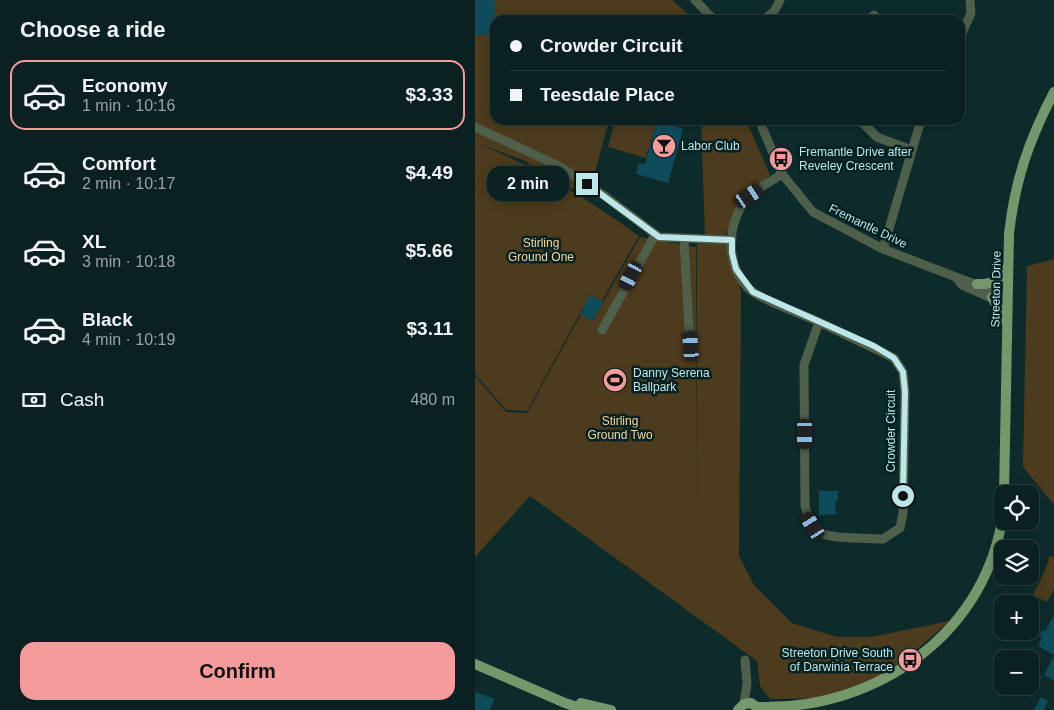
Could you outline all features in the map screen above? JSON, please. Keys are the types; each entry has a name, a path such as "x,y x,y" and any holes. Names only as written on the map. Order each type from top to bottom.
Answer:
{"main road":[{"name":"Streeton Drive","path":"1005,485 1009,234 1015,187 1027,149 1054,92"},
{"path":"977,284 993,283 1003,274 1009,264"},
{"path":"992,298 1007,325"},
{"path":"741,707 751,703 759,708 840,707 886,686 910,670 926,659 951,634 970,607 988,573 995,554 1000,530"},
{"path":"475,664 560,699 611,710"},
{"path":"560,699 565,703 587,710"}],"street":[{"path":"695,0 709,15"},
{"path":"770,15 781,0"},
{"path":"965,30 971,13 970,0"},
{"name":"Fremantle Drive","path":"761,125 782,174 813,212 883,249 958,280 962,285 992,298 1008,301"},
{"path":"866,125 877,137 911,150"},
{"path":"883,249 919,125"},
{"path":"475,127 559,166 601,194 655,235 684,240 732,240"},
{"name":"Crowder Circuit","path":"782,174 749,196 736,219 732,240 732,253 736,269 753,292 819,322 894,358 903,372 905,392 903,513 900,528 883,539 823,534 813,526 807,516 805,504 804,364 819,322"},
{"path":"602,330 655,235"},
{"path":"684,240 691,346"},
{"name":"Fremantle Drive","path":"958,280 965,279 977,284 1008,301"},
{"path":"741,707 747,684 745,660"},
{"path":"747,684 759,708"}],"green space":[{"name":"Stirling Ground One","path":"475,0 672,0 689,15 490,15 490,125 608,125 588,198 523,160 477,143 541,173 600,209 639,236 602,301 590,295 527,411 506,410 475,374"},
{"path":"614,125 656,125 646,158 608,147"},
{"path":"701,125 748,125 770,175 743,200 724,237 705,236"},
{"name":"Stirling Ground Two","path":"640,237 696,247 697,504 697,243 727,244 734,274 741,290 739,556 754,585 792,623 837,637 871,637 950,621 896,667 841,698 770,699 760,686 757,661 530,496 475,557 475,376 506,412 527,413 581,314 593,320"},
{"path":"1054,259 1054,505 1023,467 1027,266"},
{"path":"1049,556 1054,557 1054,589 1047,602 1039,598 1039,595 1033,595 1048,563"}],"building":[{"path":"475,0 494,0 494,15 490,15 490,34 475,35"},
{"name":"Labor Club","path":"656,125 670,125 683,129 668,183 636,174 639,163 645,164"},
{"path":"590,295 603,302 592,321 580,314"},
{"path":"819,491 838,491 838,501 835,501 836,514 819,515"},
{"path":"1054,615 1054,655 1038,646 1042,638 1039,636 1042,630 1045,631"},
{"path":"1054,656 1054,681 1044,675"},
{"path":"475,692 494,699 490,710 475,710"},
{"path":"1041,697 1048,701 1044,710 1034,710"}],"place":[{"name":"Labor Club","path":"664,146"},
{"name":"Fremantle Drive after Reveley Crescent","path":"781,159"},
{"name":"Danny Serena Ballpark","path":"615,380"},
{"name":"Streeton Drive South of Darwinia Terrace","path":"910,660"}],"route":[{"path":"587,184 659,237 684,240 732,240 732,253 736,269 742,280 753,292 874,346 894,358 903,372 905,392 903,496"}]}
